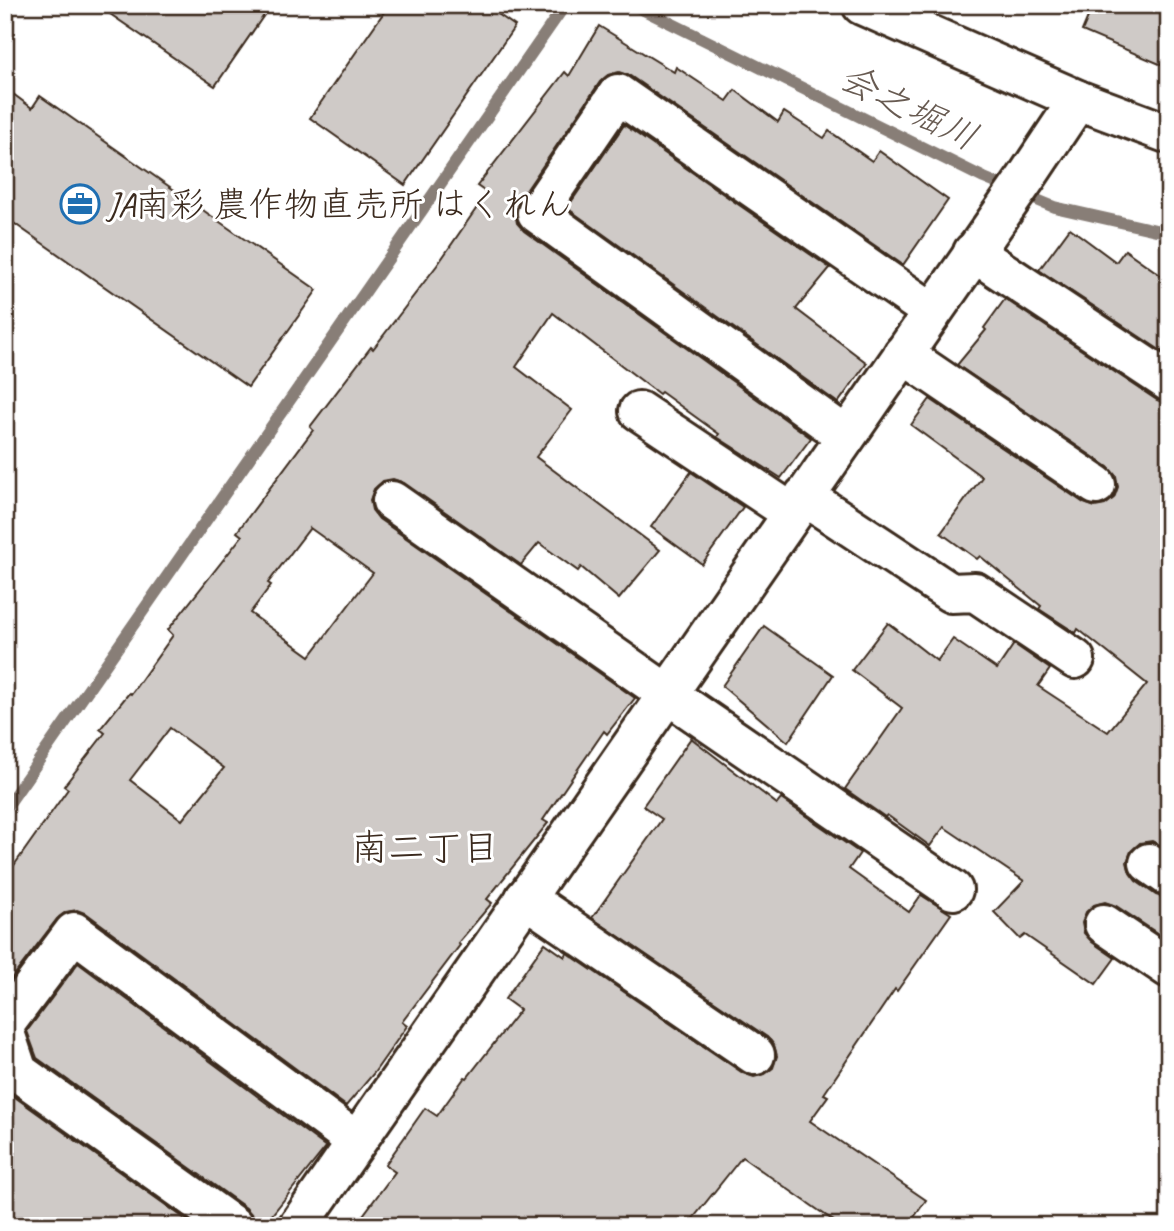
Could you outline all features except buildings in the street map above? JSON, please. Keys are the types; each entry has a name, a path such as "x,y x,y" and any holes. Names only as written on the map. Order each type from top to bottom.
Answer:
{"street":[{"path":"862,5 1078,100 1169,134"},
{"path":"846,436 537,213 618,94 932,312"},
{"path":"298,1226 1078,100"},
{"path":"974,251 1169,382"},
{"path":"903,354 1096,485"},
{"path":"639,411 951,593 975,592 1075,659"},
{"path":"392,501 953,890"},
{"path":"525,898 755,1055"},
{"path":"1104,924 1169,968"},
{"path":"5,1024 74,932 356,1141"},
{"path":"5,1033 18,1072 233,1226"}],"waterway":[{"path":"5,809 565,5"},
{"name":"会之堀川","path":"634,5 984,178 1054,207 1169,233"}],"place":[{"name":"JA南彩 農作物直売所 はくれん","path":"80,204"}],"district":[{"name":"南二丁目","path":"425,847"}]}
